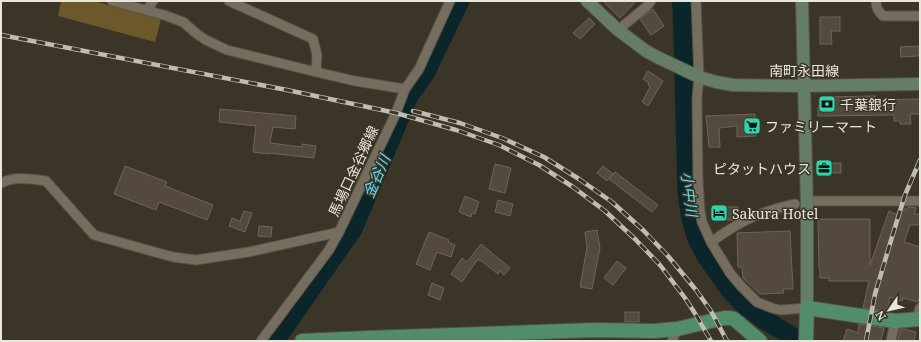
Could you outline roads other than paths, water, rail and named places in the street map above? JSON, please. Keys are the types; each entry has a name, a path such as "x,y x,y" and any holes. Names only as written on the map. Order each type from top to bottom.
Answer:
{"main road":[{"path":"806,341 807,308 895,321 919,315"},
{"path":"302,341 594,330 654,331 674,335 724,318 734,319 760,341"}],"street":[{"path":"112,1 164,15 183,22 206,40 226,50 355,81 405,89"},
{"path":"147,10 154,1"},
{"path":"229,1 313,39 316,55 316,72"},
{"name":"馬場口金谷郷線","path":"261,341 329,250 396,113 405,89 419,70 450,1"},
{"name":"南町永田線","path":"587,1 618,30 646,51 690,72 716,82 733,85 803,86 920,84"},
{"path":"618,30 646,7 651,1"},
{"path":"696,1 690,72 697,98 698,180 702,222 711,242 730,273 741,286 757,302 780,310 807,308 807,209 802,1"},
{"path":"876,1 876,6 883,16 920,16"},
{"path":"1,183 8,180 28,178 46,181 94,235 173,257 196,260 249,252 339,232"},
{"path":"816,201 920,201"},
{"path":"711,242 754,216 795,204"},
{"path":"891,341 895,321"}],"waterway":[{"name":"金谷川","path":"275,341 353,229 409,96 425,74 460,1"},
{"name":"小中川","path":"681,1 687,193 691,219 697,239 706,256 730,290 743,304 763,319 801,341"}],"railway":[{"path":"1,35 287,90 396,113 456,130 499,145 539,165 573,187 605,211 660,265 685,298 711,341"},
{"path":"413,111 460,123 502,138 544,157 612,202 643,230 668,256 711,311 727,341"},
{"path":"866,341 875,294 892,237 905,195 920,160"}],"place":[{"name":"千葉銀行","path":"827,104"},
{"name":"ファミリーマート","path":"752,126"},
{"name":"ピタットハウス","path":"824,168"},
{"name":"Sakura Hotel","path":"719,213"}]}
